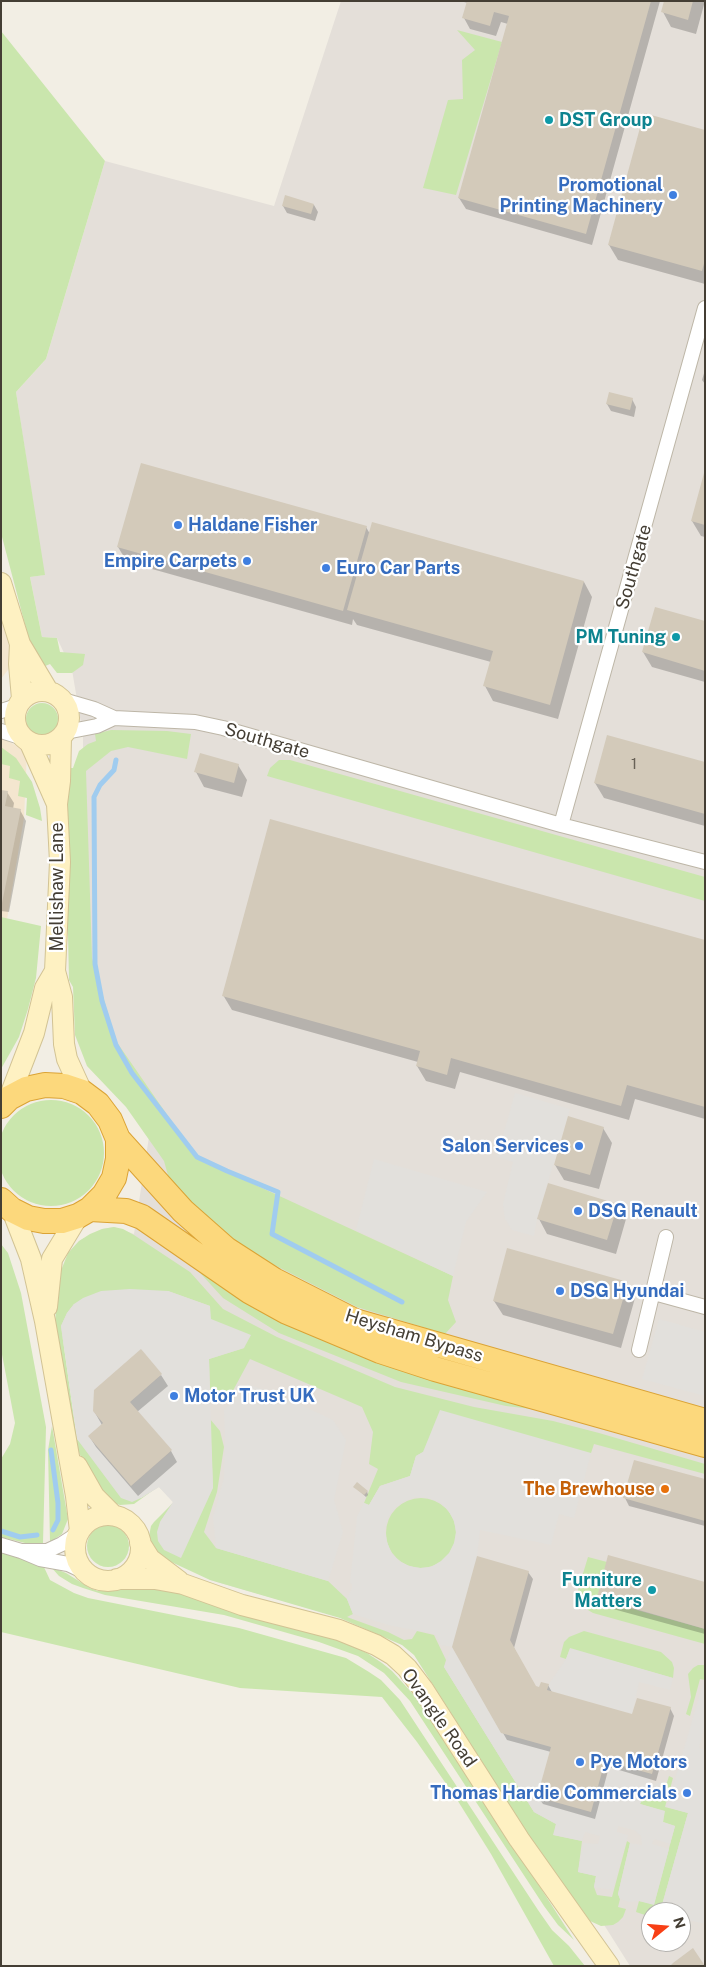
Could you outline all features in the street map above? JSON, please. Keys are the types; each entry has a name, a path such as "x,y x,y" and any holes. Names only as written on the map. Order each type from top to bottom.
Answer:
{"highway":[{"path":"5,1102 26,1089 45,1085 64,1086 82,1092 98,1104 110,1120 118,1139 118,1159 114,1178 104,1195 84,1212"},
{"name":"Heysham Bypass","path":"118,1139 183,1211 203,1231 226,1249 274,1280 355,1321 705,1421"},
{"name":"Heysham Bypass","path":"7,1205 28,1218 44,1221 62,1221 84,1212 126,1210 142,1217 248,1291 287,1312 380,1351 435,1369 705,1446"}],"main road":[{"path":"1,583 20,644 56,696 68,708 70,717 64,735 48,745 27,741 18,732 15,723 14,705 20,644"},
{"path":"14,705 35,691 56,696"},
{"name":"Mellishaw Lane","path":"64,735 57,804 60,862 55,971 62,997 64,1044 67,1059 82,1092"},
{"name":"Mellishaw Lane","path":"27,741 57,804"},
{"name":"Mellishaw Lane","path":"5,1102 34,1033 45,988 55,971"},
{"path":"7,1205 31,1260 45,1321 76,1496 79,1532 76,1551 78,1560 89,1574 103,1580 117,1579 126,1575 138,1562 140,1544 137,1532 124,1519 103,1515 86,1523 79,1532"},
{"path":"45,1321 52,1259 84,1212"},
{"path":"66,1439 87,1485 94,1496 113,1516"},
{"name":"Ovangle Road","path":"140,1544 150,1559 183,1584"},
{"name":"Ovangle Road","path":"117,1579 154,1579 183,1584 242,1605 339,1630 376,1645 393,1655 408,1668 423,1689 519,1839 610,1966"}],"street":[{"name":"Southgate","path":"561,825 705,308"},
{"name":"Southgate","path":"56,696 114,718 195,722 223,728 561,825 705,862"},
{"name":"Southgate","path":"64,735 97,726 114,718"},
{"path":"1,731 27,741"},
{"path":"639,1350 666,1237"},
{"path":"654,1293 705,1306"},
{"path":"21,1551 47,1551 62,1544 79,1532"},
{"path":"1,1545 40,1559 68,1564 89,1574"}],"shaded area":[{"path":"341,1 705,1 705,1966 630,1966 582,1890 411,1649 349,1620 210,1580 154,1525 173,1502 159,1487 141,1498 94,1483 56,1310 68,1253 79,1241 102,1229 114,1227 134,1234 153,1111 84,1041 83,735 72,670 57,638 42,637 30,577 44,575 16,392 46,359 105,161 274,206"},
{"path":"1,619 14,662 1,679"},
{"path":"1,737 27,752 24,818 7,919 1,917"},
{"path":"515,1093 570,1109 537,1219 534,1236 512,1230 505,1219 503,1204 513,1162 497,1157"},
{"path":"374,1159 487,1192 466,1222 453,1276 356,1230"},
{"path":"130,1289 168,1291 210,1306 211,1319 251,1335 244,1348 209,1359 213,1488 181,1558 164,1550 158,1541 157,1532 160,1522 173,1502 159,1487 132,1502 121,1498 77,1439 61,1326 74,1304 83,1298 101,1291","holes":["141,1349 162,1374 130,1402 172,1451 131,1486 88,1436 103,1423 93,1411 94,1390"]},
{"path":"659,1319 705,1332 705,1396 642,1379"},
{"path":"247,1384 279,1395 333,1420 346,1440 334,1500 343,1532 328,1581 216,1548 213,1517 224,1478 224,1410"},
{"path":"440,1410 591,1453 574,1518 559,1514 551,1545 480,1530 477,1556 551,1747 537,1797 591,1812 600,1777 607,1778 612,1763 652,1774 647,1786 667,1781 661,1802 650,1799 651,1793 643,1798 640,1804 665,1811 663,1822 675,1826 670,1844 654,1839 652,1844 669,1849 655,1902 629,1902 620,1899 618,1894 630,1843 642,1845 641,1836 634,1830 618,1826 617,1832 628,1835 613,1890 594,1887 596,1876 578,1872 583,1843 598,1844 600,1836 585,1832 582,1841 553,1835 556,1824 534,1812 444,1667 452,1647 441,1645 435,1634 388,1625 353,1614 347,1599 352,1588 350,1583 357,1517 364,1503 369,1505 380,1486 410,1476 416,1456 423,1452","holes":["416,1497 428,1498 439,1502 448,1510 454,1521 456,1532 454,1543 449,1553 431,1567 409,1566 399,1561 391,1552 387,1542 385,1530 388,1518 395,1508 405,1501"]},
{"path":"570,1648 673,1678 670,1690 639,1682 632,1714 547,1690 566,1659"},
{"name":"Thomas Hardie Commercials","path":"704,1680 705,1726 699,1748 705,1750 705,1924 691,1920 691,1902 663,1902 688,1813 667,1807"}],"green space":[{"path":"457,30 502,42 456,195 423,188 448,100 463,99 462,60 475,50"},
{"path":"1,31 105,161 46,359 16,392 45,575 30,577 42,637 57,638 60,652 85,654 83,665 72,673 57,673 50,664 43,667 34,652 28,636 1,533"},
{"path":"42,703 54,707 58,719 54,731 42,735 30,731 26,719 30,707"},
{"path":"111,730 167,731 191,734 187,759 128,747 111,751 86,771 92,958 116,1041 197,1158 453,1276 448,1300 456,1322 445,1334 357,1307 241,1248 195,1209 169,1179 164,1161 126,1107 87,1066 75,1035 73,987 69,980 66,842 68,768 73,768 79,751 96,741 95,734"},
{"path":"1,747 16,758 32,782 42,821 26,815 27,798 18,796 20,781 9,778 10,766 1,764"},
{"path":"279,760 290,760 705,877 705,901 267,776 270,768"},
{"path":"1,917 41,926 36,978 28,1009 19,1037 1,1069"},
{"path":"51,1100 71,1104 89,1115 100,1133 104,1153 100,1173 89,1191 71,1202 51,1206 31,1202 13,1191 2,1173 -2,1153 2,1133 13,1115 31,1104"},
{"path":"114,1227 134,1235 190,1272 223,1309 277,1337 395,1387 474,1407 553,1421 599,1433 705,1464 705,1474 594,1444 591,1453 423,1452 416,1456 410,1476 380,1486 369,1505 364,1503 378,1469 369,1464 373,1432 362,1407 250,1359 229,1398 210,1391 209,1359 244,1348 210,1319 210,1306 168,1291 74,1304 61,1326 77,1439 141,1498 159,1486 134,1504 120,1505 114,1503 106,1499 87,1473 77,1447 55,1321 60,1273 68,1253 79,1241 90,1234"},
{"path":"1,1244 8,1253 21,1293 46,1427 43,1543 33,1545 1,1537 1,1459 10,1444 15,1423 1,1349"},
{"path":"192,1264 540,1410 506,1406 401,1382 279,1333 223,1298"},
{"path":"210,1419 220,1431 224,1447 217,1492 204,1532 216,1548 328,1581 347,1599 353,1614 347,1617 404,1640 412,1639 417,1631 434,1635 446,1660 444,1667 534,1812 556,1824 554,1835 582,1841 578,1872 596,1876 594,1887 597,1895 612,1897 627,1841 630,1843 618,1894 620,1899 618,1907 626,1909 623,1917 618,1922 613,1925 601,1926 590,1921 533,1842 414,1655 402,1645 340,1618 210,1580 157,1554 149,1536 154,1522 174,1502 160,1522 213,1488"},
{"path":"52,1426 68,1519 62,1534 50,1542 48,1450"},
{"path":"421,1498 434,1501 446,1508 453,1520 456,1533 453,1546 446,1558 434,1565 421,1568 408,1565 396,1558 389,1546 386,1533 389,1520 396,1508 408,1501"},
{"path":"112,1525 120,1528 126,1534 129,1546 126,1558 120,1564 104,1567 96,1564 90,1558 87,1542 90,1534 96,1528"},
{"path":"1,1552 43,1565 50,1580 88,1598 239,1628 346,1658 381,1680 400,1700 552,1930 569,1946 585,1966 554,1966 491,1854 456,1798 417,1742 382,1697 240,1688 1,1632"},
{"path":"588,1557 607,1562 597,1599 705,1629 705,1644 588,1610 578,1597 578,1590"},
{"path":"51,1567 98,1591 138,1587 164,1587 344,1642 382,1663 413,1694 449,1745 574,1940 558,1925 544,1906 410,1701 384,1673 358,1656 319,1642 224,1615 105,1595 83,1588 59,1576"},
{"path":"584,1631 661,1652 672,1662 674,1668 673,1678 570,1649 566,1659 560,1657 564,1642 569,1637"},
{"path":"698,1665 705,1665 705,1680 700,1679 690,1716 686,1714 691,1697 688,1674"},
{"path":"669,1776 673,1778 665,1807 688,1813 663,1902 655,1902 675,1826 663,1822 664,1811 640,1804 651,1793 661,1802"},
{"path":"639,1901 644,1902 641,1902 641,1914 636,1912"}],"building":[{"name":"DST Group","path":"467,1 651,1 586,234 458,198 509,16 494,12 490,26 462,18"},
{"path":"664,1 693,1 688,20 661,12"},
{"path":"644,113 705,130 705,260 702,271 608,245"},
{"path":"285,195 314,204 311,214 282,206"},
{"path":"609,392 633,398 630,410 606,404"},
{"path":"141,463 367,526 343,611 117,547"},
{"path":"705,473 705,525 691,521"},
{"path":"372,522 584,581 550,705 483,686 493,651 347,610"},
{"name":"PM Tuning","path":"655,607 705,621 705,671 642,652"},
{"path":"607,735 705,762 705,814 594,783"},
{"path":"200,753 239,764 234,783 194,772"},
{"path":"1,790 8,791 5,806 21,809 2,903"},
{"path":"270,819 705,940 705,1107 627,1085 621,1106 451,1058 447,1075 416,1066 420,1051 222,996"},
{"name":"Salon Services","path":"568,1116 604,1127 590,1175 554,1165"},
{"name":"DSG Renault","path":"548,1183 618,1204 607,1240 537,1219"},
{"name":"DSG Hyundai","path":"507,1248 628,1282 613,1334 493,1301"},
{"path":"141,1349 162,1374 130,1402 172,1450 131,1486 88,1436 103,1423 93,1411 94,1390"},
{"name":"The Brewhouse","path":"634,1460 705,1479 705,1521 623,1498"},
{"path":"357,1482 368,1491 364,1495 353,1487"},
{"name":"Furniture Matters","path":"608,1555 705,1582 705,1629 597,1598"},
{"path":"477,1556 529,1571 510,1640 536,1686 539,1687 541,1682 549,1684 547,1690 632,1714 637,1698 671,1707 652,1774 605,1761 591,1812 537,1797 551,1747 501,1733 452,1647"},
{"path":"693,1948 705,1966 670,1966 688,1952 691,1952"}],"waterway":[{"path":"116,760 114,770 100,785 94,797 95,964 102,1001 116,1045 132,1073 197,1157 278,1192 272,1234 402,1302"},
{"path":"51,1450 58,1503 58,1520 53,1530"},
{"path":"1,1531 20,1537 37,1535"}],"place":[{"name":"DST Group","path":"549,120"},
{"name":"Promotional Printing Machinery","path":"673,195"},
{"name":"Haldane Fisher","path":"178,525"},
{"name":"Empire Carpets","path":"247,561"},
{"name":"Euro Car Parts","path":"326,568"},
{"name":"PM Tuning","path":"676,637"},
{"name":"Salon Services","path":"579,1146"},
{"name":"DSG Renault","path":"578,1211"},
{"name":"DSG Hyundai","path":"560,1291"},
{"name":"Motor Trust UK","path":"174,1396"},
{"name":"The Brewhouse","path":"665,1489"},
{"name":"Furniture Matters","path":"652,1590"},
{"name":"Pye Motors","path":"580,1762"},
{"name":"Thomas Hardie Commercials","path":"687,1793"}]}
